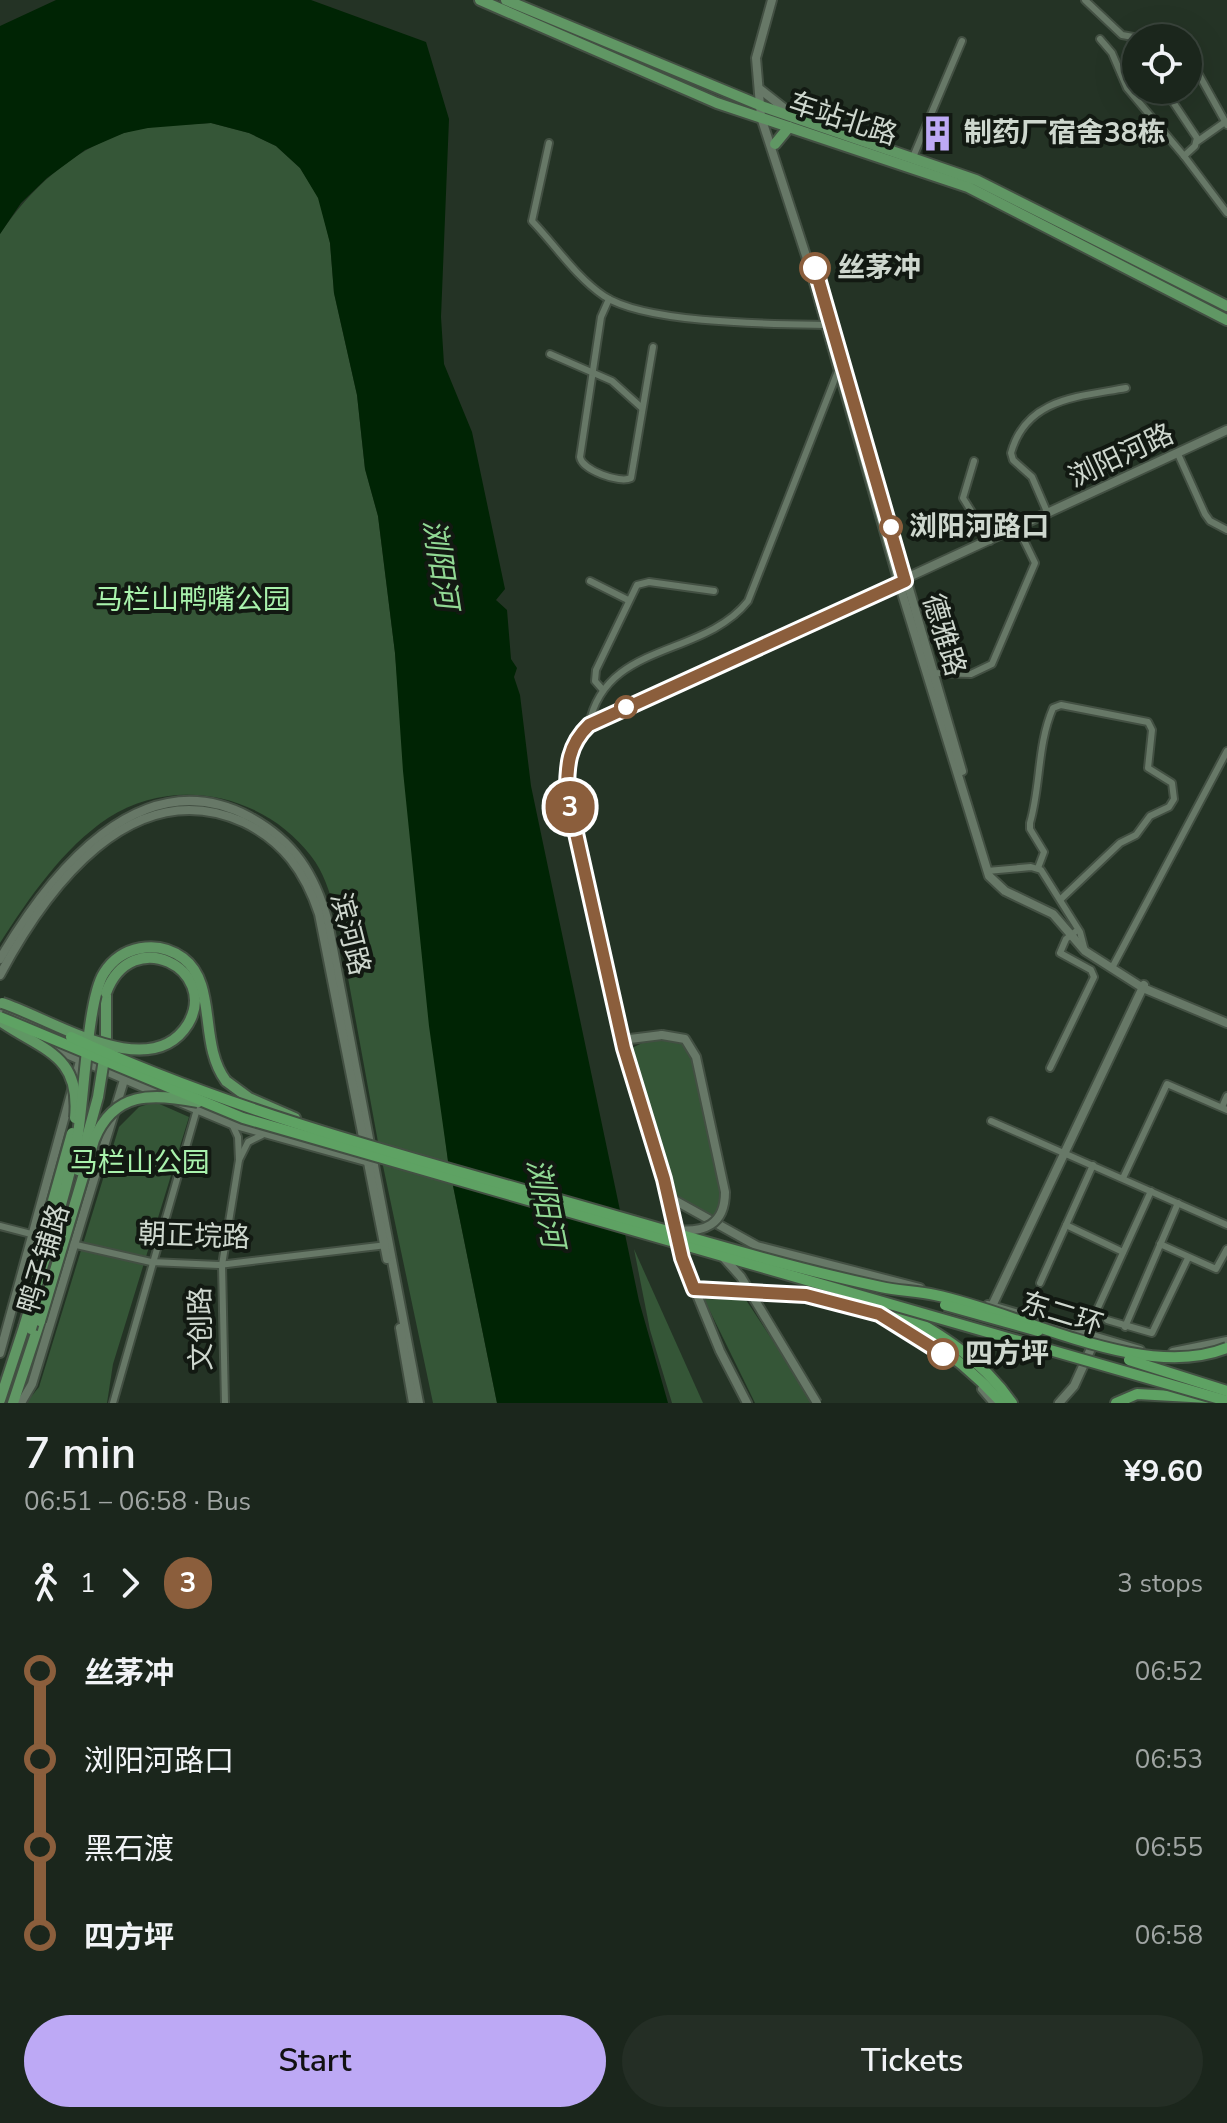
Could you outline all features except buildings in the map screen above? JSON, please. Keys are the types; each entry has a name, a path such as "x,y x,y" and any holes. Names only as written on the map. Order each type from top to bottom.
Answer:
{"highway":[{"path":"1,1005 167,1078 322,1131 666,1229 882,1287 935,1295 1136,1356 1194,1358 1227,1348"},
{"path":"0,1021 198,1106 885,1304 1227,1396"},
{"path":"767,1270 886,1312 976,1374 1002,1403"},
{"name":"东二环","path":"882,1287 1227,1396"},
{"path":"885,1304 952,1340 978,1363 1012,1403"},
{"path":"1116,1403 1137,1394 1191,1398 1227,1396"}],"main road":[{"name":"车站北路","path":"480,0 670,84 913,157 1007,194 1227,306"},
{"name":"车站北路","path":"506,0 526,4 763,112"},
{"name":"车站北路","path":"792,121 1018,209 1227,320"},
{"path":"775,144 792,121"},
{"path":"24,1328 76,1144 96,990 105,971 123,954 151,946 186,960 201,982 210,1050 226,1081 249,1098 322,1131"},
{"path":"0,1400 98,1097 106,1049 106,1040 105,1005 111,980 126,964 139,958 161,958 187,977 194,1003 192,1016 169,1043 142,1049 121,1049 113,1047 105,1045 1,1005"},
{"path":"0,1021 58,1056 72,1078 76,1101 72,1134 24,1328 12,1403"},
{"name":"鸭子铺路","path":"12,1403 94,1140 107,1114 118,1105 140,1098 198,1106"},
{"name":"鸭子铺路","path":"0,1392 24,1328"}],"street":[{"name":"德雅路","path":"774,0 756,58 763,112 902,582"},
{"name":"德雅路","path":"774,0 759,58 763,112 838,340 902,582"},
{"path":"1085,0 1122,35"},
{"path":"1100,39 1112,53 1124,85 1227,213"},
{"path":"913,157 962,41"},
{"path":"1184,156 1198,141 1226,124 1202,80"},
{"path":"761,90 792,121"},
{"path":"1174,104 1198,141"},
{"path":"549,143 532,221 588,283 609,299 638,309 734,323 827,325"},
{"path":"609,299 601,317 581,463 629,480 653,347"},
{"path":"550,354 612,381 642,408"},
{"path":"747,1403 720,1351 682,1258 622,1040 567,793 569,755 579,735 589,725 602,689 609,680 727,621 748,601 839,368"},
{"path":"1048,514 1032,477 1013,460 1011,453 1025,422 1052,402 1126,388"},
{"name":"浏阳河路","path":"589,725 1227,430"},
{"path":"1178,454 1205,514 1210,521 1227,530"},
{"path":"974,461 963,498 990,541"},
{"path":"929,674 971,674 992,664 1035,563 1018,528"},
{"path":"590,581 628,600"},
{"path":"602,689 595,681 596,670 634,588 644,582 714,591"},
{"path":"902,582 989,870 997,886 1046,909 1085,947 1144,987 1227,1021"},
{"path":"1038,868 1044,852 1030,829 1030,823 1040,788 1038,766 1053,708 1061,705 1148,722 1152,730 1148,768 1172,783 1174,799 1169,807 1150,816 1136,835 1120,843 1061,899"},
{"path":"1114,964 1227,751"},
{"name":"滨河路","path":"0,959 29,914 87,845 125,818 161,805 189,802 244,814 290,846 307,866 321,895 370,1162 419,1403"},
{"name":"滨河路","path":"0,975 45,905 86,857 115,832 152,815 191,809 208,811 254,827 289,855 311,892 325,940 368,1150"},
{"path":"989,870 1038,868"},
{"path":"1038,868 1061,899 1085,947"},
{"path":"1050,1068 1094,977 1091,970 1060,953 1073,933"},
{"path":"992,1306 1144,987"},
{"path":"1,1005 203,1098 368,1150"},
{"path":"0,1021 80,1061 198,1106 232,1124 370,1162"},
{"path":"622,1040 662,1035 685,1039 696,1057 725,1192 724,1208 714,1224 695,1232 666,1229"},
{"name":"鸭子铺路","path":"0,1353 80,1061"},
{"name":"鸭子铺路","path":"21,1403 32,1384 124,1080"},
{"path":"1123,1178 1167,1084 1224,1108 1227,1096"},
{"path":"113,1403 198,1106"},
{"path":"991,1121 1227,1225"},
{"name":"文创路","path":"225,1403 222,1265 239,1160 238,1137 232,1124"},
{"path":"239,1160 253,1138 268,1135"},
{"path":"1040,1283 1093,1165"},
{"path":"1096,1312 1151,1191"},
{"path":"667,1196 757,1246 992,1306 1144,1351 1173,1352 1227,1341"},
{"path":"1125,1327 1178,1203"},
{"path":"1066,1225 1123,1252"},
{"name":"朝正垸路","path":"0,1226 151,1262 222,1265 387,1245"},
{"path":"1160,1244 1216,1269 1227,1249"},
{"name":"滨河路","path":"387,1245 413,1403"},
{"path":"724,1258 741,1277 817,1403"},
{"path":"1107,1320 1148,1334 1154,1331 1188,1258"},
{"path":"694,1289 806,1295 879,1314 965,1369 994,1403"},
{"path":"1059,1403 1074,1386 1096,1337"}],"green space":[{"name":"马栏山鸭嘴公园","path":"211,123 249,133 276,146 300,168 319,198 330,243 334,293 357,395 365,469 378,516 395,653 417,903 448,1161 497,1403 433,1403 378,1142 336,912 319,869 291,835 269,818 244,805 217,798 189,795 161,797 134,805 108,818 76,844 35,892 0,943 0,234 38,187 86,150 134,130"},
{"path":"670,1037 683,1043 696,1066 723,1191 721,1210 713,1219 677,1199 628,1050 646,1041"},
{"name":"马栏山公园","path":"155,1102 189,1117 113,1364 107,1403 26,1403 39,1387 119,1127 139,1107"},
{"path":"634,1249 703,1403 672,1403 650,1330"},
{"path":"704,1299 746,1300 814,1403 755,1403"}],"water":[{"name":"浏阳河","path":"56,0 311,0 426,42 449,119 441,317 444,364 472,432 505,589 496,600 507,610 511,659 517,668 514,677 520,695 531,786 639,1301 668,1403 497,1403 448,1161 429,1026 403,771 395,653 378,516 365,469 357,395 334,293 330,243 318,198 300,168 276,146 249,133 211,123 148,128 124,133 85,150 47,178 21,203 0,234 0,26"}],"bus line":[{"name":"3","path":"815,268 905,581 589,725 579,735 569,755 567,793 624,1048 664,1179 682,1258 694,1289 806,1295 879,1314 943,1354"}],"place":[{"name":"制药厂宿舍38栋","path":"938,133"},
{"name":"丝茅冲","path":"815,268"},
{"name":"浏阳河路口","path":"891,527"},
{"name":"四方坪","path":"943,1354"}]}
